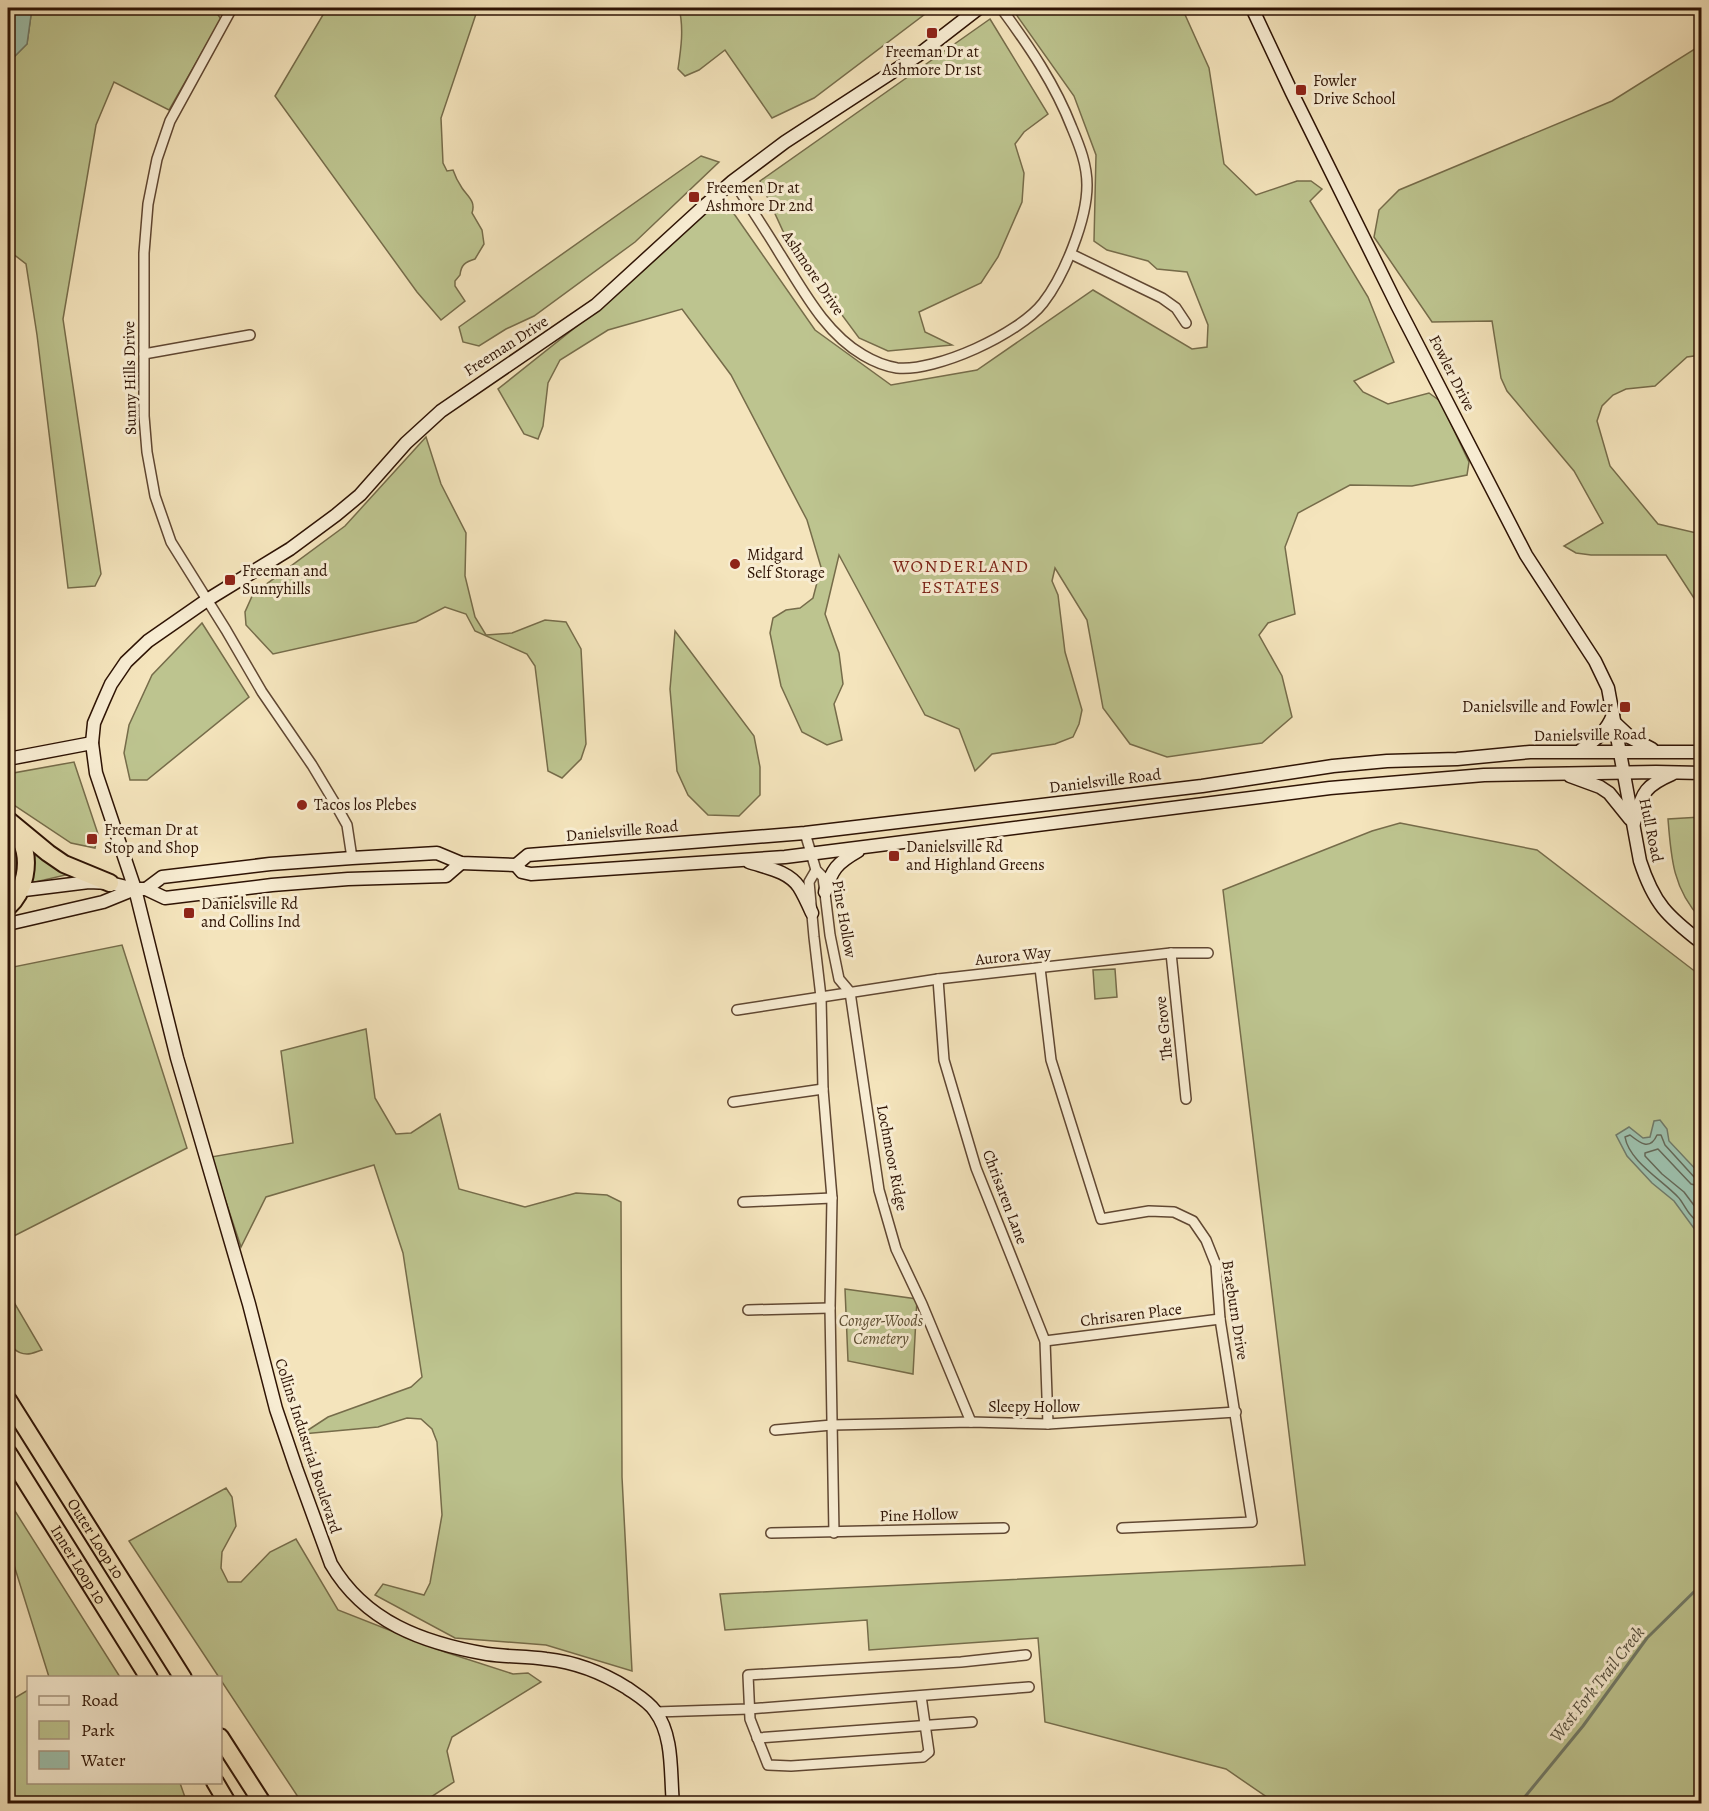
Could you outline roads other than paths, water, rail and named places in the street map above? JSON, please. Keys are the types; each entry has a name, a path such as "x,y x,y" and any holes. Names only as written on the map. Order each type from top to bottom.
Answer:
{"highway":[{"path":"8,821 64,864 110,883"},
{"path":"8,821 21,841 25,854 25,876 14,891 16,898 8,907"},
{"name":"Outer Loop 10","path":"8,1401 182,1676"},
{"name":"Inner Loop 10","path":"8,1453 148,1676"},
{"path":"222,1740 262,1803"},
{"path":"216,1784 228,1803"}],"main road":[{"name":"Freeman Drive","path":"140,889 102,793 96,773 92,743 94,723 111,684 126,662 148,641 207,600 290,549 336,515 360,495 406,443 433,417 596,305 733,181 801,131 917,56 979,8"},
{"name":"Fowler Drive","path":"1252,8 1393,297 1526,555 1595,661 1608,688 1620,751"},
{"path":"1580,751 1601,735 1614,718 1626,735 1659,751"},
{"path":"8,759 92,743"},
{"name":"Hull Road","path":"1620,751 1640,861 1647,883 1657,902 1673,921 1701,943"},
{"name":"Danielsville Road","path":"8,924 104,902 162,878 270,864 437,853 461,862 516,865 528,855 805,833 1184,788 1387,761 1457,759 1530,752 1701,752"},
{"path":"1315,769 1317,790"},
{"path":"1633,825 1644,792 1658,780 1676,772"},
{"path":"1564,773 1600,787 1609,793 1633,825"},
{"name":"Danielsville Road","path":"516,865 522,872 531,874 811,854 1317,790 1484,775 1701,773"},
{"path":"825,892 834,869 846,858 863,848"},
{"path":"742,860 778,871 790,878 799,887 812,913"},
{"path":"14,891 89,882 110,883 140,889 165,898 272,885 348,879 446,876 461,862"},
{"name":"Collins Industrial Boulevard","path":"140,889 177,1058 249,1304 276,1409 325,1550 339,1578 348,1590 371,1611 427,1638 487,1654 546,1659 577,1665 620,1683 645,1700 656,1712 667,1736 673,1803"}],"street":[{"name":"Sunny Hills Drive","path":"232,8 171,121 157,159 148,204 144,253 144,416 147,452 155,496 171,542 262,692 333,800 347,825 352,858"},
{"name":"Ashmore Drive","path":"733,181 820,315 842,340 877,363 897,368 918,367 953,357 992,341 1013,329 1043,303 1071,254 1084,208 1087,186 1082,152 1050,79 1034,52 1001,8"},
{"path":"1071,254 1162,298 1176,308 1186,322"},
{"path":"144,354 250,335"},
{"path":"805,833 816,870"},
{"name":"Pine Hollow","path":"834,1533 830,1308 832,1198 823,1089 821,997 809,882 816,870 823,877 830,935 839,979 850,992"},
{"name":"Aurora Way","path":"821,997 938,979 1171,953 1208,953"},
{"name":"The Grove","path":"1171,953 1186,1099"},
{"name":"Braeburn Drive","path":"1040,968 1051,1060 1101,1219 1149,1211 1174,1212 1192,1221 1206,1240 1216,1265 1220,1319 1252,1522 1122,1528"},
{"name":"Chrisaren Lane","path":"938,979 944,1060 950,1081 976,1168 1045,1341 1048,1424"},
{"name":"Lochmoor Ridge","path":"850,992 879,1190 897,1249 972,1422"},
{"path":"737,1010 821,997"},
{"path":"733,1102 823,1089"},
{"path":"742,1202 832,1198"},
{"path":"748,1311 830,1308"},
{"name":"Chrisaren Place","path":"1045,1341 1220,1319"},
{"name":"Sleepy Hollow","path":"832,1425 972,1422 1048,1424 1236,1412"},
{"path":"775,1430 832,1425"},
{"name":"Pine Hollow","path":"771,1533 1004,1528"},
{"path":"921,1696 929,1752 923,1757 790,1766 768,1765 750,1719 748,1675 1026,1655"},
{"path":"656,1712 749,1709 1029,1687"},
{"path":"757,1738 972,1722"}],"water":[{"path":"8,8 32,8 27,44 8,63"},
{"path":"1660,1120 1667,1129 1669,1141 1701,1175 1701,1238 1674,1201 1652,1183 1627,1156 1616,1135 1629,1127 1643,1138 1650,1137 1654,1121"}],"waterway":[{"name":"West Fork Trail Creek","path":"1519,1804 1583,1726 1647,1638 1702,1584"}],"place":[{"name":"Freeman Dr at Ashmore Dr 1st","path":"932,33"},
{"name":"Fowler Drive School","path":"1301,90"},
{"name":"Freemen Dr at Ashmore Dr 2nd","path":"694,197"},
{"name":"Midgard Self Storage","path":"735,564"},
{"name":"Freeman and Sunnyhills","path":"230,580"},
{"name":"Danielsville and Fowler","path":"1625,707"},
{"name":"Tacos los Plebes","path":"302,805"},
{"name":"Freeman Dr at Stop and Shop","path":"92,839"},
{"name":"Danielsville Rd and Highland Greens","path":"894,856"},
{"name":"Danielsville Rd and Collins Ind","path":"189,913"}],"district":[{"name":"WONDERLAND ESTATES","path":"961,576"}],"park label":[{"name":"Conger-Woods Cemetery","path":"881,1330"}]}
